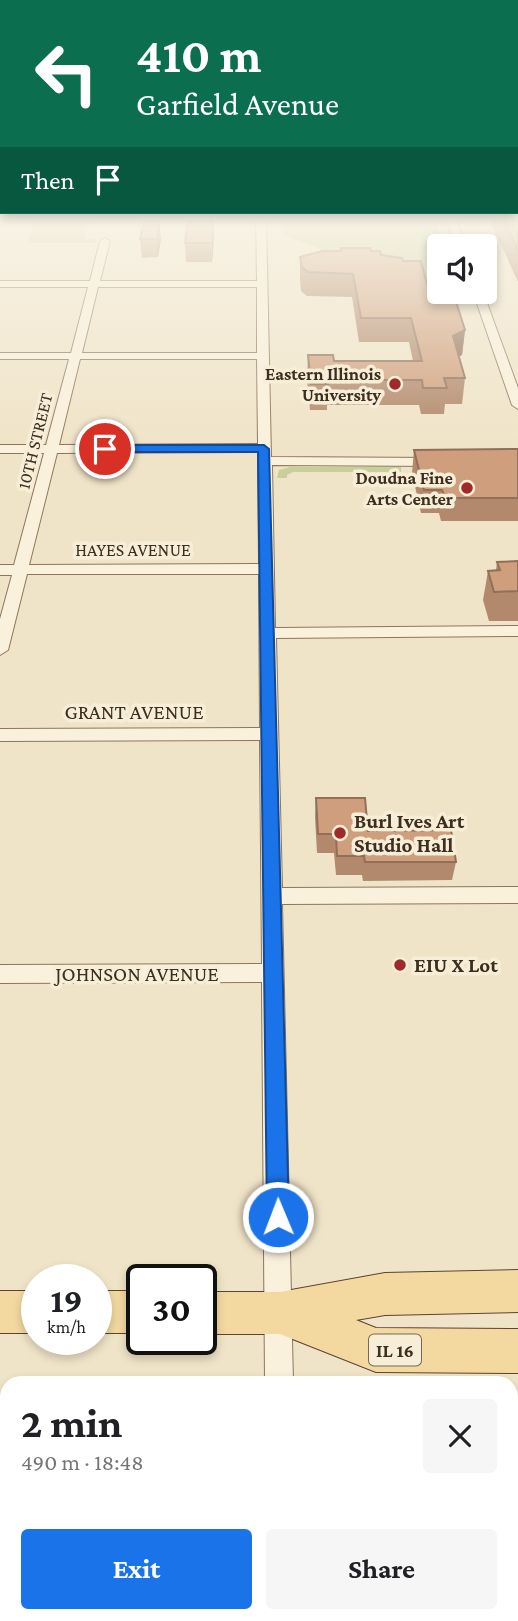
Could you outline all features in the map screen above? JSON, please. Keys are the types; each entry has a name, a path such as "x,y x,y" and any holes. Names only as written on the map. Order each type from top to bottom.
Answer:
{"main road":[{"name":"IL 16","path":"217,1312 280,1313 385,1294 518,1292"},
{"path":"0,1312 21,1312"},
{"name":"IL 16","path":"280,1313 376,1350 518,1352"}],"street":[{"name":"10TH STREET","path":"0,650 91,292"},
{"path":"261,292 279,1376"},
{"path":"482,304 518,405"},
{"path":"0,356 262,356"},
{"path":"0,449 456,462"},
{"name":"HAYES AVENUE","path":"0,570 266,569"},
{"path":"267,633 518,631"},
{"name":"GRANT AVENUE","path":"0,735 269,734"},
{"path":"272,896 518,895"},
{"name":"JOHNSON AVENUE","path":"0,974 273,973"}],"green space":[{"path":"290,467 401,467 401,472 293,472 287,475 287,478 277,478 279,470"}],"building":[{"path":"356,292 427,292 427,304 457,304 465,330 453,336 465,378 444,378 447,388 423,388 422,380 328,380 328,384 311,384 308,355 333,355 334,361 422,361 411,318 361,318"},
{"path":"518,449 518,498 445,498 442,490 424,490 414,450"},
{"path":"518,561 518,591 494,592 488,571 500,570 497,562"},
{"path":"316,798 365,798 368,831 451,830 456,862 365,862 364,856 337,856 336,834 318,834"}],"place":[{"name":"Eastern Illinois University","path":"395,384"},
{"name":"Doudna Fine Arts Center","path":"467,488"},
{"name":"Burl Ives Art Studio Hall","path":"340,833"},
{"name":"EIU X Lot","path":"400,965"}],"route":[{"path":"105,449 264,449 278,1217"}]}
